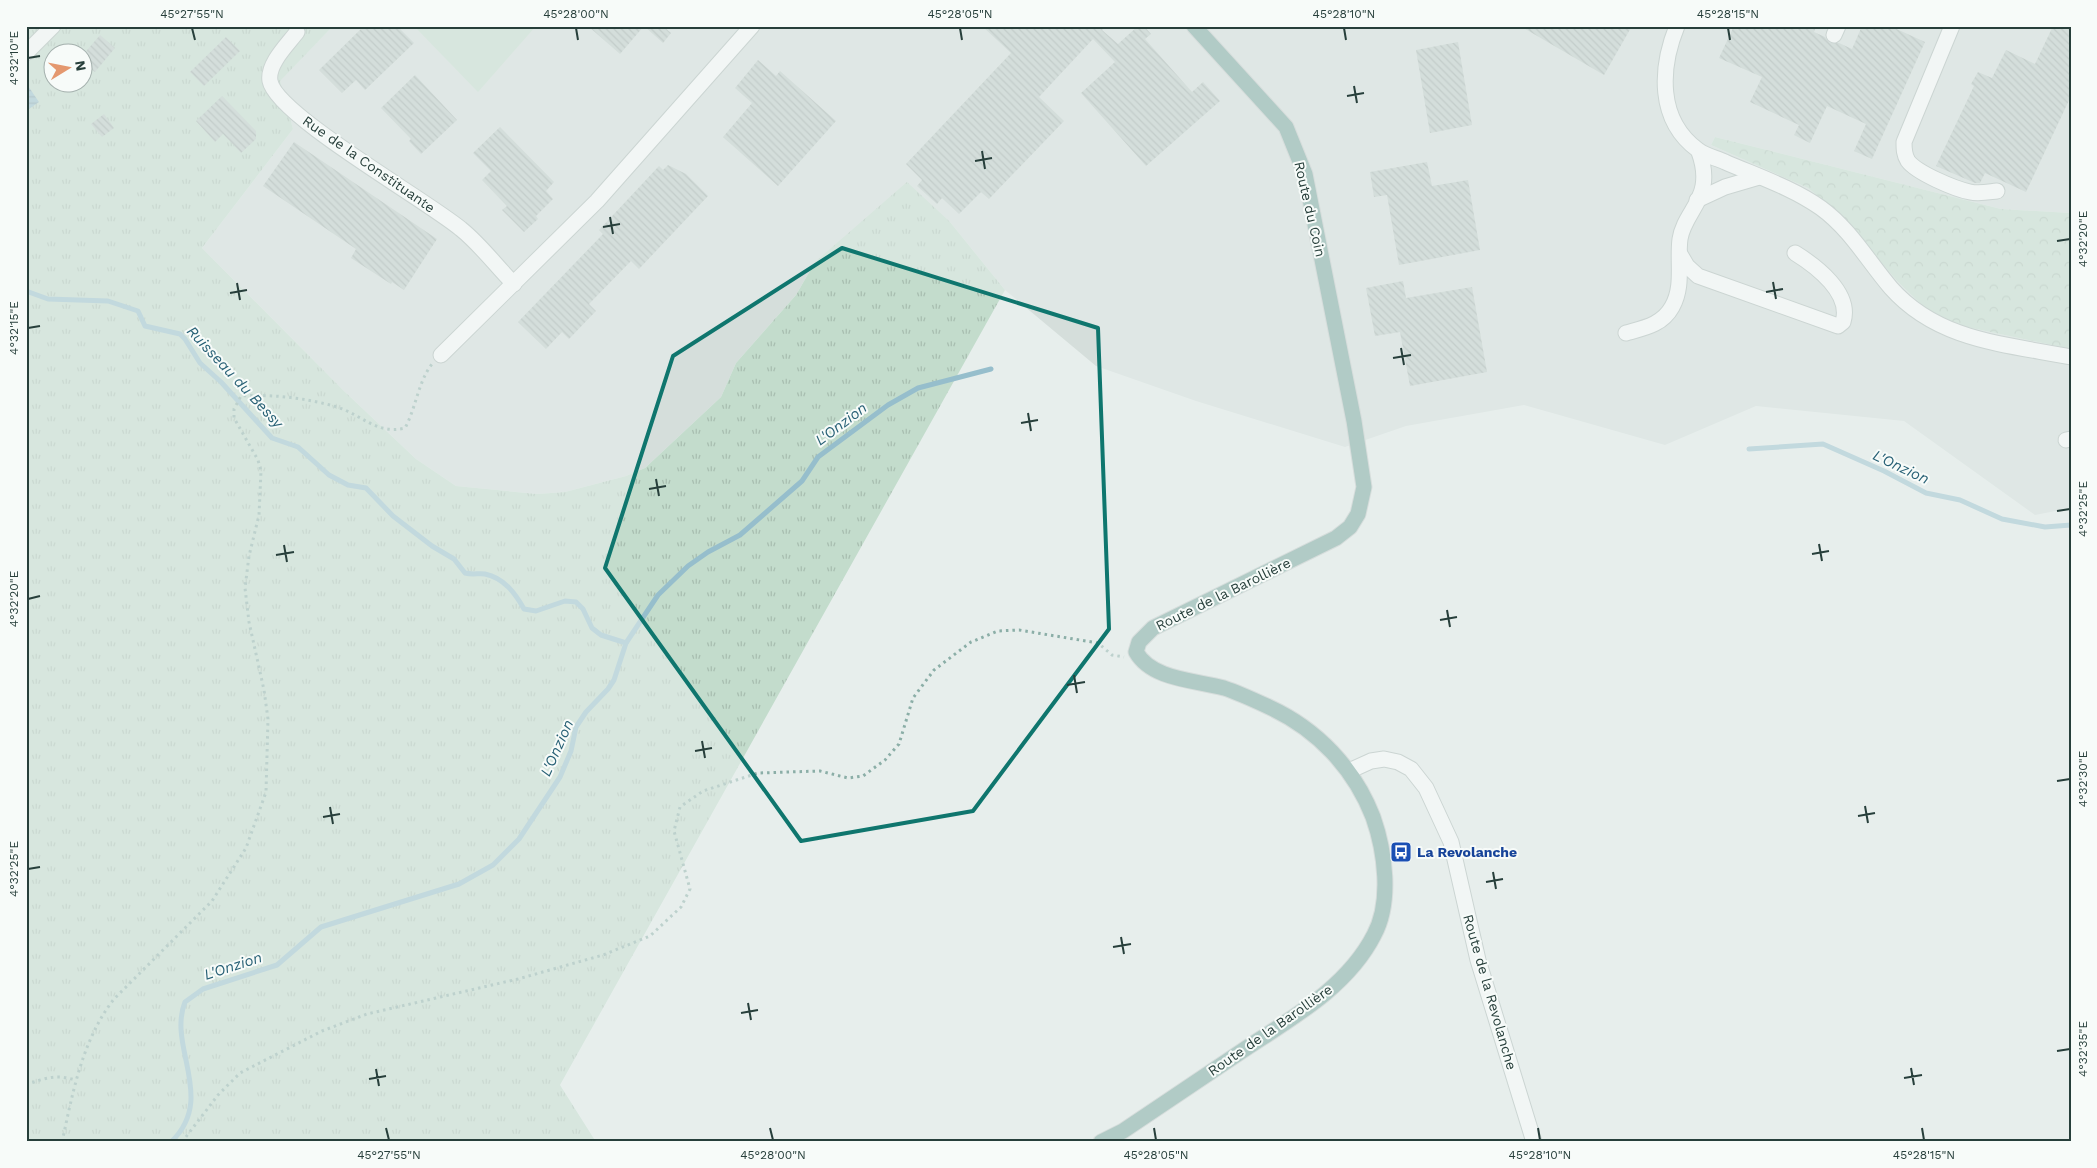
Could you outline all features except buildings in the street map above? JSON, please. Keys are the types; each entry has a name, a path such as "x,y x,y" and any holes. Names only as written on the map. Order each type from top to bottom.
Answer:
{"main road":[{"name":"Route du Coin","path":"1194,26 1286,127 1305,174 1355,427"},
{"name":"Route de la Barollière","path":"1100,1142 1123,1131 1304,1009 1341,979 1361,957 1375,933 1383,906 1384,870 1376,826 1365,796 1349,771 1327,746 1300,725 1273,708 1224,688 1161,673 1141,661 1136,652 1139,642 1153,628 1336,538 1350,527 1362,502 1364,488 1355,427"}],"street":[{"path":"26,53 53,26"},
{"path":"441,355 597,201 752,26"},
{"path":"1677,26 1668,54 1664,81 1667,104 1675,124 1685,140 1699,152 1759,177 1815,204 1834,218 1892,289 1930,322 1947,330 1972,337 2071,357"},
{"path":"1952,26 1904,142 1904,153 1908,161 1918,170 1964,190 1984,193 1997,191"},
{"name":"Rue de la Constituante","path":"297,32 269,73 270,82 277,95 306,122 461,228 514,284"},
{"path":"1626,333 1653,326 1672,307 1678,289 1680,239 1684,224 1703,187 1704,175 1699,152"},
{"path":"1698,200 1725,187 1759,177"},
{"path":"1680,254 1687,266 1698,276 1838,326 1843,322 1844,310 1828,278 1795,253"},
{"name":"Route de la Revolanche","path":"1349,771 1359,764 1371,761 1384,759 1398,762 1411,769 1426,788 1451,842 1478,960 1534,1142"}],"path":[{"path":"62,1142 75,1080 101,1016 212,901 246,848 266,792 268,719 264,690 249,622 245,588 249,556 259,515 261,471 258,460 234,418 234,409 241,396 259,395 318,402 339,408 371,425 396,430 405,428 412,416 427,371 441,355"},
{"path":"182,1142 218,1096 240,1074 322,1031 367,1014 518,979 603,955 650,936 681,907 690,889 674,831 680,807 703,791 758,773 820,771 848,778 863,776 885,760 899,744 913,698 934,670 971,642 998,630 1019,630 1098,643 1112,655 1141,661"},
{"path":"26,1085 48,1077 62,1075 75,1080"}],"highlighted area":[{"path":"842,248 1098,328 1109,629 973,811 801,841 605,568 673,356"}],"shaded area":[{"path":"333,26 2071,26 2071,213 2001,209 1715,137 1711,145 1808,188 1841,215 1897,281 1927,310 1962,326 2071,349 2071,508 2035,515 1904,421 1756,406 1665,445 1524,405 1406,426 1345,447 1196,401 1096,366 1005,290 950,222 815,262 796,295 736,363 721,397 645,468 626,476 565,492 537,494 456,486 416,459 344,391 202,248 293,129 279,81"}],"green space":[{"path":"26,26 333,26 280,81 293,129 202,248 344,391 416,459 456,486 537,494 565,492 626,476 645,468 721,397 736,363 796,295 815,262 907,182 950,222 1005,290 560,1085 596,1142 26,1142"},
{"path":"414,26 536,26 478,92"},
{"path":"1715,137 2001,209 2071,213 2071,349 1962,326 1927,310 1897,281 1841,215 1808,188 1711,145"}],"water":[{"path":"26,83 39,102 29,109 26,105"}],"waterway":[{"name":"Ruisseau du Bessy","path":"26,291 48,299 108,301 138,311 145,326 180,334 200,363 221,382 272,438 298,447 329,475 348,485 366,488 393,516 432,546 454,559 465,573 485,574 498,579 513,592 524,609 536,611 565,601 576,602 583,609 592,628 601,635 626,643"},
{"name":"L'Onzion","path":"171,1142 184,1125 190,1108 191,1090 182,1037 181,1019 185,1002 203,989 277,965 321,927 459,884 493,865 519,839 560,777 571,751 576,727 586,712 614,680 626,643 658,595 688,566 708,552 740,535 802,481 818,457 888,405 918,388 991,369"},
{"name":"L'Onzion","path":"1749,449 1823,444 1884,471 1926,493 1960,500 2002,519 2045,527 2071,525"}],"place":[{"name":"La Revolanche","path":"1401,852"}]}
